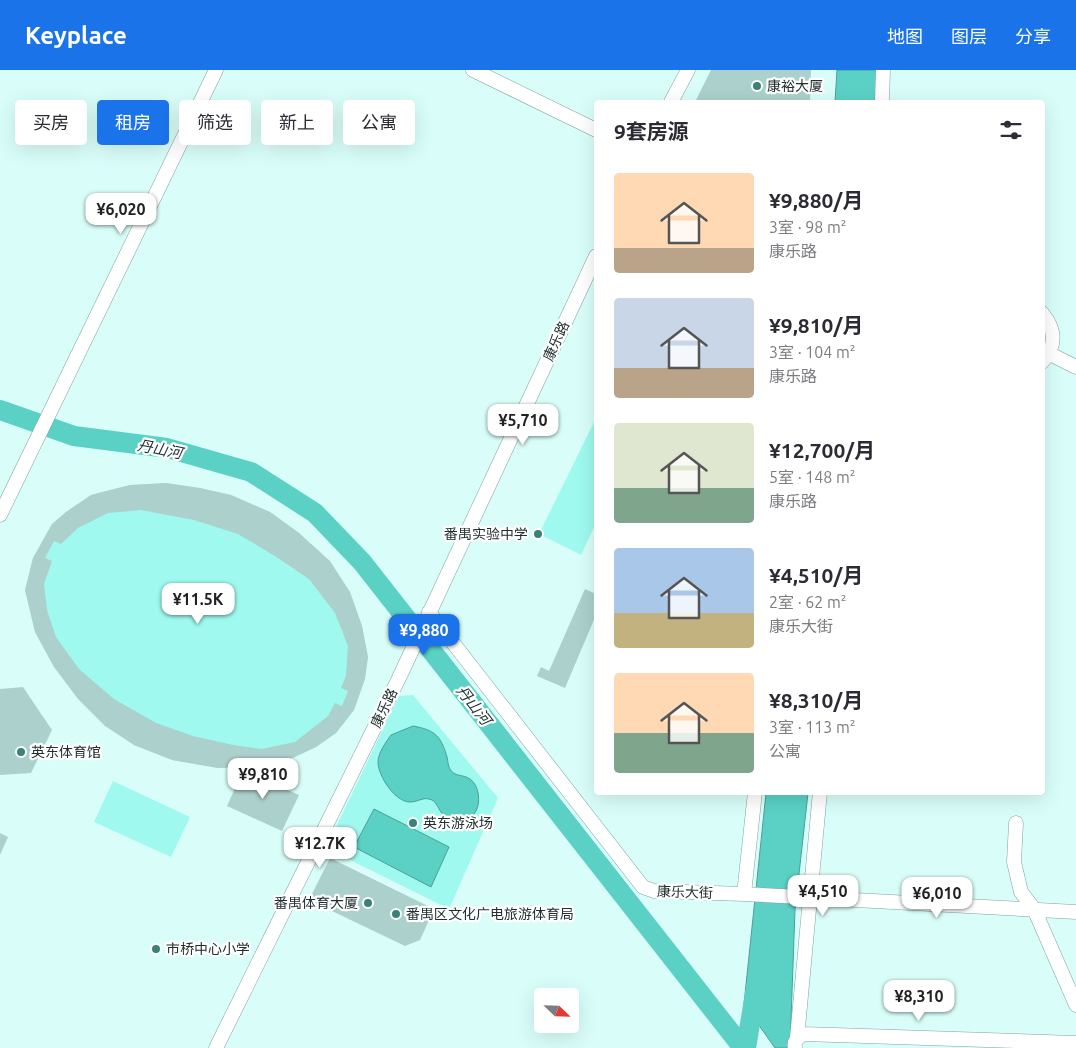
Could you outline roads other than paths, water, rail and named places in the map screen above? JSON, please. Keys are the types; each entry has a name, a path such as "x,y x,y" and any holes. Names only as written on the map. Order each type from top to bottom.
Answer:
{"street":[{"path":"0,516 216,70"},
{"path":"473,70 594,129"},
{"path":"672,100 688,70"},
{"path":"882,100 883,70"},
{"name":"康乐路","path":"216,1048 398,678 594,260"},
{"path":"1045,317 1050,323 1054,338 1046,358 1076,367"},
{"name":"康乐大街","path":"426,618 643,887 654,891 805,897 1076,912"},
{"path":"744,894 755,795"},
{"path":"792,1045 805,897 820,795"},
{"path":"1016,823 1014,862 1021,892 1034,910 1076,1005"},
{"path":"792,1045 804,1034 1076,1043"}],"waterway":[{"name":"丹山河","path":"0,410 74,436 167,448 251,472 315,513 362,562 743,1048"},
{"path":"746,1048 756,988"}],"place":[{"name":"康裕大厦","path":"757,86"},
{"name":"番禺实验中学","path":"538,534"},
{"name":"英东体育馆","path":"21,752"},
{"name":"英东游泳场","path":"413,823"},
{"name":"番禺体育大厦","path":"368,903"},
{"name":"番禺区文化广电旅游体育局","path":"396,914"},
{"name":"市桥中心小学","path":"156,949"}]}
